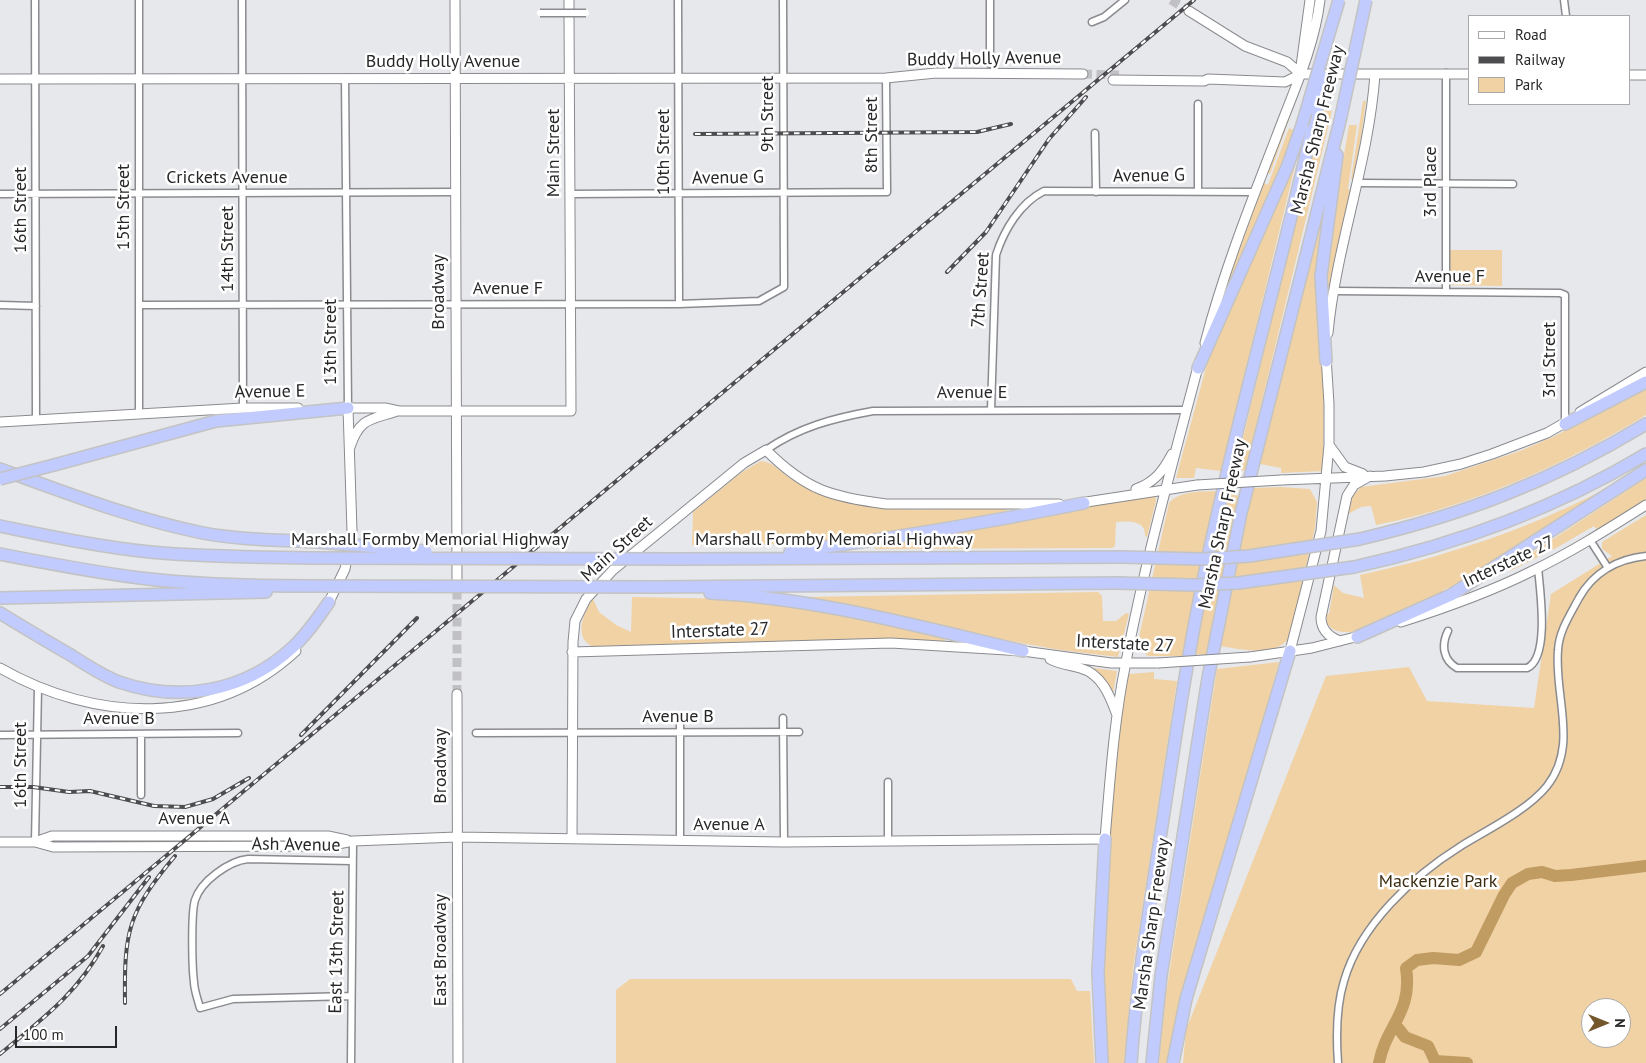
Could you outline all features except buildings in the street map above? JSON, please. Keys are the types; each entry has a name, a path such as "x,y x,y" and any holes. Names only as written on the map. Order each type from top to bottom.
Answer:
{"highway":[{"name":"Marsha Sharp Freeway","path":"1131,1063 1141,964 1181,700 1205,571 1241,414 1290,228 1340,0"},
{"path":"1198,368 1288,165 1340,0"},
{"name":"Marsha Sharp Freeway","path":"1152,1063 1161,976 1215,639 1241,513 1340,121 1366,0"},
{"path":"1326,361 1321,276 1340,121"},
{"path":"1564,424 1646,382"},
{"path":"0,479 216,421 348,408"},
{"name":"Marshall Formby Memorial Highway","path":"0,526 58,538 149,552 229,557 736,559 1122,557 1201,559 1249,556 1360,539 1417,526 1492,501 1589,458 1646,424"},
{"path":"0,598 357,587 656,587 1117,583 1193,585 1238,583 1354,566 1447,543 1518,519 1609,476 1646,454"},
{"path":"0,469 97,505 149,521 205,534 490,557"},
{"path":"1356,637 1451,595 1514,557 1646,470"},
{"path":"736,559 881,540 994,522 1084,502"},
{"path":"0,554 94,572 142,578 311,589"},
{"path":"656,587 808,604 945,632 1023,651"},
{"path":"4,615 94,670 118,681 165,692 190,692 232,685 271,665 298,642 329,602"},
{"path":"1173,1063 1186,999 1290,652"},
{"path":"1102,1063 1098,972 1105,839"}],"main road":[{"name":"Broadway","path":"454,0 457,584"},
{"name":"Main Street","path":"570,0 571,411"},
{"name":"Marsha Sharp Freeway","path":"1301,74 1302,47 1310,0"},
{"name":"Marsha Sharp Freeway","path":"1105,839 1117,716 1125,663 1186,410 1217,298 1255,192 1311,49 1320,0"},
{"path":"1189,11 1245,46 1286,62 1301,74"},
{"path":"1116,78 1204,81 1208,78 1285,82 1301,74 1468,74"},
{"path":"1290,652 1321,531 1328,445 1329,404 1326,361 1334,291 1359,183 1376,74"},
{"path":"1631,75 1646,75"},
{"name":"Buddy Holly Avenue","path":"0,79 1080,77"},
{"path":"766,450 797,478 815,488 860,501 886,504 1045,505 1084,502 1118,495 1197,485 1424,472 1461,464 1564,424 1590,405 1646,372"},
{"name":"Avenue E","path":"0,422 243,408 385,408 399,411 571,411"},
{"name":"13th Street","path":"329,602 345,568 352,531 348,408"},
{"path":"348,454 354,437 366,420 399,411"},
{"path":"1118,495 1147,484 1161,474 1178,442"},
{"path":"1328,445 1345,467 1370,476"},
{"name":"Main Street","path":"572,838 572,652 575,621 586,599 620,564 744,463 766,450"},
{"path":"1342,642 1327,634 1321,623 1321,617 1347,496 1354,485 1370,476"},
{"name":"Interstate 27","path":"572,652 891,643 1023,651 1043,655 1125,663 1158,664 1290,652 1342,642 1475,597 1538,568 1590,540 1646,506"},
{"path":"0,668 38,688 85,703 138,709 177,707 212,700 247,686 278,667 313,631 329,602"},
{"path":"1043,655 1058,663 1082,669 1094,676 1110,694 1117,716"},
{"name":"Broadway","path":"457,694 457,837"},
{"name":"Avenue A","path":"0,842 35,842 52,836 328,836 352,841 457,837 784,842 1105,839"},
{"name":"East Broadway","path":"457,837 458,1063"}],"street":[{"name":"16th Street","path":"35,0 36,420"},
{"name":"15th Street","path":"139,0 139,413"},
{"name":"14th Street","path":"242,0 243,408"},
{"name":"10th Street","path":"678,0 679,304"},
{"name":"9th Street","path":"783,0 784,287"},
{"path":"990,0 990,64"},
{"path":"1092,22 1104,17 1125,0"},
{"path":"1564,0 1566,15"},
{"path":"540,13 586,13"},
{"name":"3rd Place","path":"1446,73 1446,291"},
{"name":"13th Street","path":"345,78 348,408"},
{"name":"8th Street","path":"886,78 887,192"},
{"path":"1198,104 1198,191"},
{"path":"1095,133 1096,192"},
{"path":"1359,183 1513,184"},
{"name":"Avenue G","path":"1044,191 1255,192"},
{"name":"7th Street","path":"991,410 996,255 1002,237 1010,225 1031,200 1044,191"},
{"name":"Crickets Avenue","path":"0,194 455,192"},
{"name":"Avenue G","path":"570,194 887,192"},
{"name":"Avenue F","path":"139,305 679,304 759,301 784,287"},
{"name":"Avenue F","path":"1334,291 1446,291 1560,293 1565,295"},
{"name":"3rd Street","path":"1564,424 1565,295"},
{"path":"0,306 36,306"},
{"name":"Avenue E","path":"766,450 808,426 839,417 893,410 1186,410"},
{"path":"1590,540 1608,568"},
{"path":"1338,1063 1338,1017 1344,981 1354,956 1374,924 1431,867 1503,822 1547,786 1557,771 1564,740 1558,661 1561,634 1584,590 1608,568 1620,561 1646,556"},
{"path":"1448,631 1443,647 1448,661 1452,665 1463,670 1527,668 1537,660 1540,648 1542,609 1538,568"},
{"name":"16th Street","path":"35,842 38,688"},
{"path":"680,717 680,841"},
{"path":"783,718 784,842"},
{"name":"Avenue B","path":"476,733 800,732"},
{"name":"Avenue B","path":"0,734 238,733"},
{"path":"141,734 141,795"},
{"path":"888,782 888,842"},
{"name":"East 13th Street","path":"351,1063 352,841"},
{"name":"Ash Avenue","path":"351,996 233,999 200,1008 194,983 194,902 198,894 214,876 233,862 248,859 352,860"}],"green space":[{"path":"1296,94 1298,94 1270,174 1267,172"},
{"path":"1363,101 1366,101 1355,179 1351,179"},
{"path":"1321,111 1332,111 1245,471 1236,468"},
{"path":"1349,125 1357,125 1348,189 1353,191 1327,295 1325,270"},
{"path":"1289,128 1295,131 1271,192 1225,295 1223,294 1264,183 1268,185"},
{"path":"1292,165 1295,166 1221,471 1196,468 1194,478 1176,478 1210,353"},
{"path":"1323,205 1324,217 1316,278 1324,382 1323,471 1281,473 1281,468 1260,464"},
{"path":"1450,250 1502,250 1502,286 1450,285"},
{"path":"1646,387 1646,415 1582,451 1515,482 1447,507 1376,525 1371,506 1361,507 1348,514 1352,497 1361,487 1445,476 1520,451 1555,436"},
{"path":"761,461 774,466 789,478 810,490 849,503 894,509 1006,507 1007,511 901,533 812,544 692,545 693,512 742,472"},
{"path":"1646,478 1646,501 1598,531 1594,526 1558,547 1510,571 1509,568"},
{"path":"1253,488 1310,489 1317,502 1315,528 1289,638 1283,644 1266,650 1257,651 1220,646"},
{"path":"1218,491 1183,656 1148,656 1140,648 1139,637 1169,503 1185,494"},
{"path":"1599,492 1601,495 1459,584 1443,590 1443,593 1402,615 1366,629 1349,632 1336,630 1327,623 1327,614 1329,614 1334,585 1343,593 1364,598 1360,575 1422,560 1512,531"},
{"path":"1227,493 1239,496 1206,655 1194,654"},
{"path":"1155,494 1156,501 1147,537 1143,527 1139,524 1116,522 1115,546 1112,548 875,549 875,544 1012,522"},
{"name":"Mackenzie Park","path":"1646,515 1646,1063 1183,1063 1186,1030 1326,676 1409,667 1427,701 1534,708 1551,594 1612,556 1602,549 1602,542"},
{"path":"1098,592 1102,596 1103,621 1116,621 1126,613 1129,614 1118,657 1060,650 983,636 803,599 803,597"},
{"path":"632,597 740,599 843,614 945,639 945,641 882,639 597,648 589,645 584,640 582,634 583,620 585,612 593,599 599,612 616,625 631,632"},
{"path":"1279,662 1167,1063 1159,1063 1166,994 1217,669"},
{"path":"1092,669 1117,671 1113,694"},
{"path":"1154,672 1154,679 1177,681 1133,968 1124,1063 1107,1063 1105,917 1110,819 1115,770 1129,674"},
{"path":"630,979 1071,979 1077,991 1090,991 1094,1063 616,1063 616,990"}],"waterway":[{"path":"1379,1063 1382,1050 1398,1018 1406,996 1406,968 1417,960 1433,958 1459,960 1476,952 1504,895 1512,883 1528,874 1542,872 1555,876 1646,866"},
{"path":"1393,1028 1398,1028 1405,1037 1428,1046 1435,1061 1467,1063"}],"tunnel":[{"path":"1171,0 1189,11"},
{"path":"1083,74 1119,75"},
{"path":"457,584 457,694"}],"railway":[{"path":"0,994 1194,0"},
{"path":"947,272 986,232 1049,139 1086,97"},
{"path":"695,134 977,132 1011,124"},
{"path":"301,735 417,618"},
{"path":"0,787 33,787 69,792 90,791 154,806 185,807 213,799 249,778"},
{"path":"125,1003 126,958 132,924 147,892 175,856"},
{"path":"0,1029 88,956 149,877"},
{"path":"0,1054 70,992 93,963 103,946"}]}
